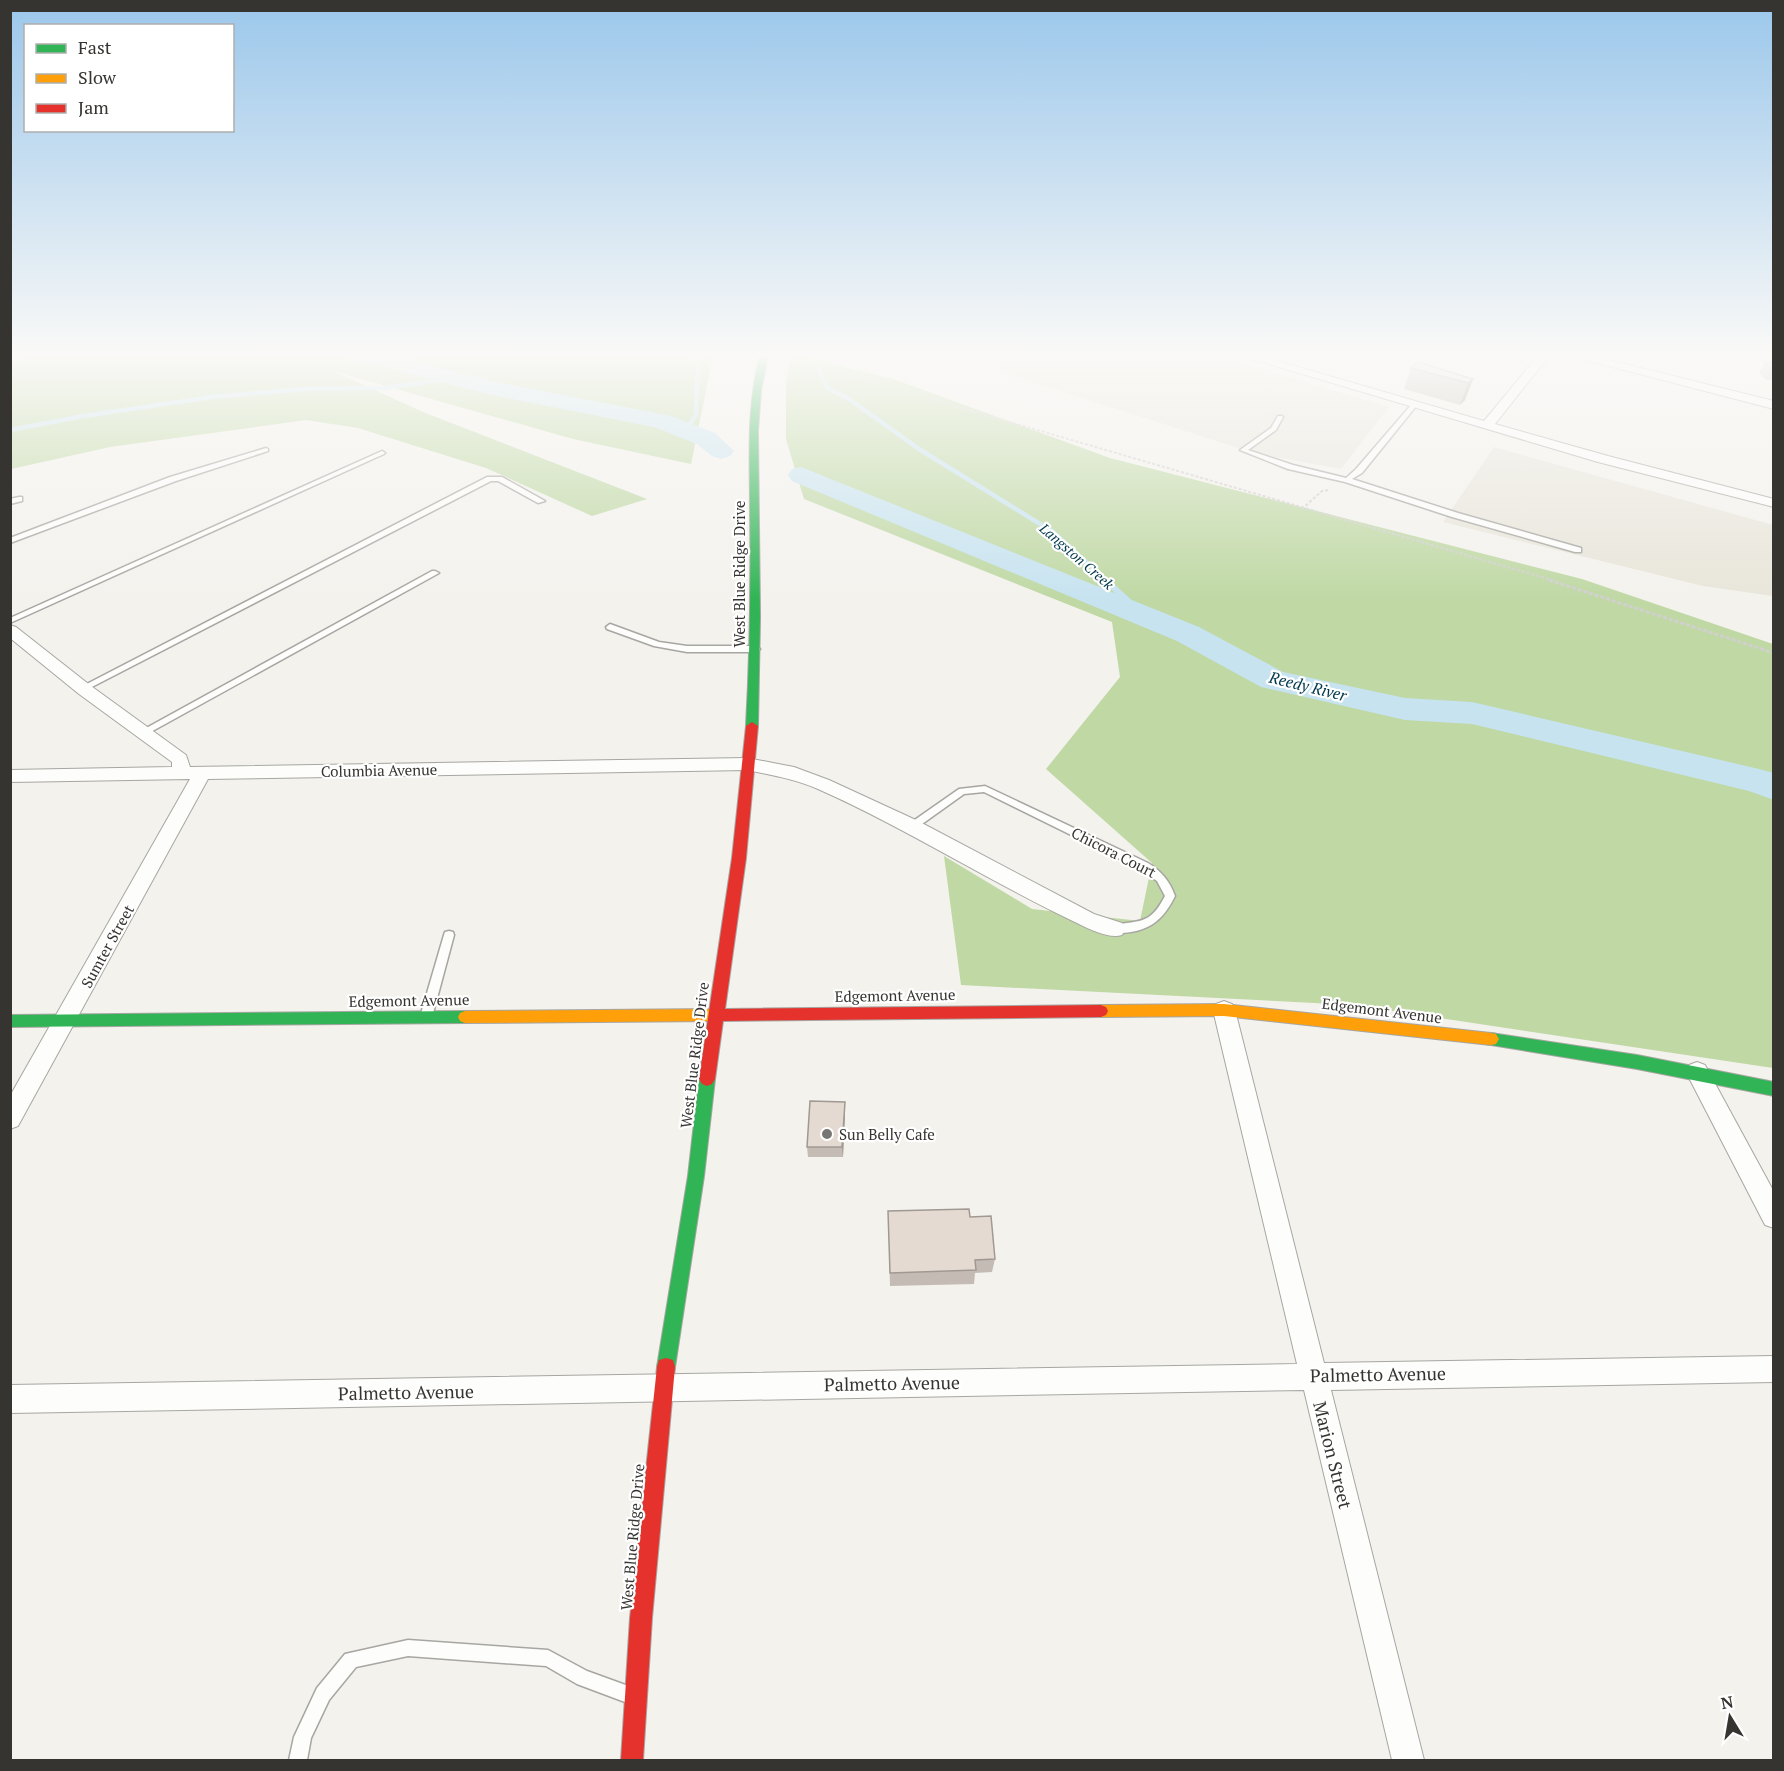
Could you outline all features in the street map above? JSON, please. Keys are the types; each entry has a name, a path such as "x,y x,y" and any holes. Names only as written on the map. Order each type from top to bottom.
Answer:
{"main road":[{"name":"West Blue Ridge Drive","path":"632,1761 663,1388 696,1176 715,1014 739,858 756,649 754,435"},
{"name":"Edgemont Avenue","path":"10,1021 1224,1010 1322,1019 1697,1072 1773,1089"}],"street":[{"path":"1521,435 1773,503"},
{"path":"10,630 83,688 180,759 192,773"},
{"name":"Columbia Avenue","path":"10,776 124,776 747,764"},
{"name":"Chicora Court","path":"747,764 794,772 911,826 1087,919 1115,929"},
{"name":"Sumter Street","path":"10,1119 65,1020 192,773"},
{"name":"Marion Street","path":"1224,1010 1408,1761"},
{"path":"1697,1072 1773,1217"},
{"name":"Palmetto Avenue","path":"10,1399 1313,1375 1773,1369"}],"lane":[{"path":"1266,435 1243,450 1291,467 1347,480 1455,515 1578,550"},
{"path":"1347,480 1359,471 1389,435"},
{"path":"10,541 173,479 266,450"},
{"path":"10,621 382,453"},
{"path":"83,688 490,479 499,479 541,501"},
{"path":"10,502 19,499"},
{"path":"144,732 435,573"},
{"path":"610,627 657,644 687,649 756,649"},
{"name":"Chicora Court","path":"911,826 962,791 985,789 1144,866 1162,877 1170,896 1164,911 1149,923 1132,928 1115,929"},
{"path":"426,1017 448,935"},
{"path":"298,1761 303,1737 323,1694 351,1660 408,1648 548,1658 583,1678 636,1696"}],"path":[{"path":"1053,435 1586,590 1773,652"}],"shaded area":[{"path":"1197,435 1368,435 1341,469 1254,453"},
{"path":"1494,447 1773,525 1773,596 1703,586 1443,522"}],"green space":[{"path":"11,435 200,435 110,447 11,469"},
{"path":"379,435 481,435 647,499 592,516 486,468"},
{"path":"558,435 697,435 691,464"},
{"path":"786,435 1046,435 1110,458 1582,579 1773,644 1773,1068 1353,1005 961,985 944,856 1032,909 1140,921 1152,863 1046,769 1120,677 1112,622 804,499"}],"building":[{"name":"Sun Belly Cafe","path":"810,1101 845,1102 842,1147 807,1147"},
{"path":"969,1209 970,1217 991,1216 995,1259 975,1260 976,1270 890,1273 888,1211"}],"waterway":[{"name":"Reedy River","path":"697,435 721,451"},
{"name":"Langston Creek","path":"899,435 1053,532 1107,581"},
{"name":"Reedy River","path":"801,475 1188,634 1273,680 1405,709 1472,713 1759,781 1774,788"},
{"name":"Langston Creek","path":"1105,580 1145,616"}],"traffic: fast":[{"path":"752,726 755,618 754,435"},
{"path":"10,1021 465,1017"},
{"path":"1491,1039 1637,1062 1774,1089"},
{"path":"666,1367 696,1176 707,1079"}],"traffic: slow":[{"path":"1101,1011 1224,1010 1491,1039"},
{"path":"465,1017 715,1015"}],"traffic: jam":[{"path":"707,1079 739,858 752,726"},
{"path":"715,1015 1101,1011"},
{"path":"632,1760 641,1618 666,1367"}],"place":[{"name":"Sun Belly Cafe","path":"827,1134"}]}
